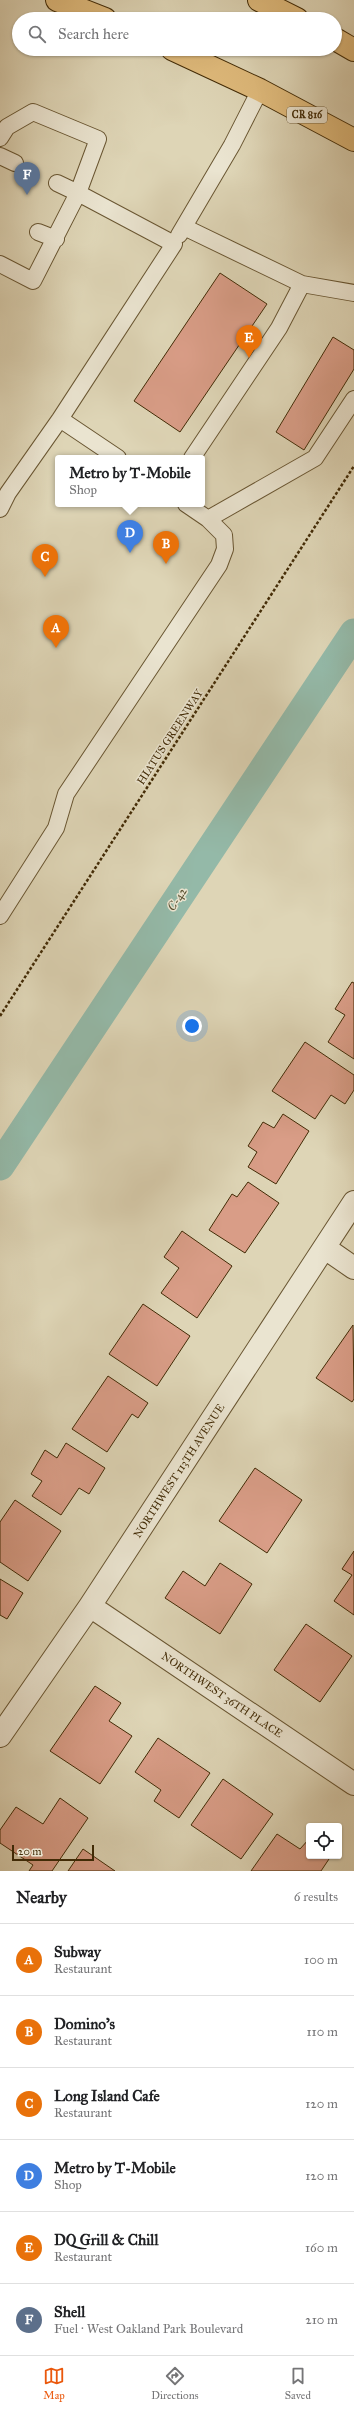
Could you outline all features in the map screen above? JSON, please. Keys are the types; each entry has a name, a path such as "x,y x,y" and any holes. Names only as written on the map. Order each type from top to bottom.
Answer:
{"main road":[{"path":"57,0 87,12"},
{"path":"267,2 285,12"},
{"path":"342,43 354,50"},
{"name":"CR 816","path":"187,56 260,90 354,140"}],"street":[{"name":"NORTHWEST 113TH AVENUE","path":"0,1736 90,1606 326,1248 354,1202"},
{"path":"326,1248 354,1268"},
{"name":"NORTHWEST 36TH PLACE","path":"90,1606 351,1775"}],"lane":[{"path":"0,509 4,489 60,419 174,244 232,145 260,90"},
{"path":"0,138 7,126 33,112 98,139 78,193 56,239 33,281 0,264"},
{"path":"0,156 15,163"},
{"path":"57,183 174,244"},
{"path":"184,227 302,284 354,293"},
{"path":"38,232 56,239"},
{"path":"194,455 279,328 302,284"},
{"path":"208,519 315,458 354,399"},
{"path":"60,419 114,455"},
{"path":"0,916 56,828 66,794 219,565 225,549 224,536 208,519 190,507"}],"path":[{"name":"HIATUS GREENWAY","path":"0,1016 354,466"}],"building":[{"path":"220,273 267,304 180,432 134,401"},
{"path":"333,337 354,350 354,369 304,450 276,432"},
{"path":"352,982 354,983 354,1059 328,1042 345,1015 335,1009"},
{"path":"305,1042 354,1075 354,1090 345,1104 331,1095 315,1119 272,1091"},
{"path":"283,1114 309,1131 276,1184 248,1167 257,1152 248,1146 263,1122 274,1128"},
{"path":"248,1182 279,1203 245,1253 209,1230 232,1194 237,1197"},
{"path":"182,1231 232,1266 197,1318 161,1293 179,1268 164,1257"},
{"path":"143,1304 190,1336 157,1386 109,1354"},
{"path":"353,1325 354,1399 352,1402 316,1378"},
{"path":"108,1376 148,1403 138,1418 132,1414 107,1452 72,1429"},
{"path":"66,1443 105,1468 89,1494 79,1488 61,1515 32,1496 42,1481 31,1474 45,1450 57,1458"},
{"path":"255,1468 302,1500 267,1553 219,1521"},
{"path":"15,1500 61,1531 28,1581 0,1562 0,1522"},
{"path":"354,1551 354,1615 334,1601 352,1575 342,1569"},
{"path":"220,1563 252,1584 220,1634 165,1598 183,1571 205,1586"},
{"path":"0,1579 23,1593 7,1619 0,1615"},
{"path":"306,1624 352,1656 320,1702 274,1670"},
{"path":"95,1686 121,1703 109,1721 132,1736 100,1784 50,1751"},
{"path":"158,1738 210,1773 179,1818 154,1801 161,1790 135,1772"},
{"path":"223,1779 273,1814 241,1859 191,1825"},
{"path":"60,1798 88,1818 52,1871 29,1871 33,1865 0,1843 0,1830 16,1807 43,1824"},
{"path":"277,1834 300,1849 306,1842 306,1859 329,1859 321,1871 251,1871"},
{"path":"83,1849 115,1871 68,1871"}],"waterway":[{"name":"C-42","path":"0,1166 354,633"}],"place":[{"name":"Shell","path":"27,195"},
{"name":"DQ Grill & Chill","path":"249,358"},
{"name":"Metro by T-Mobile","path":"130,553"},
{"name":"Domino's","path":"166,564"},
{"name":"Long Island Cafe","path":"45,577"},
{"name":"Subway","path":"56,648"}]}
